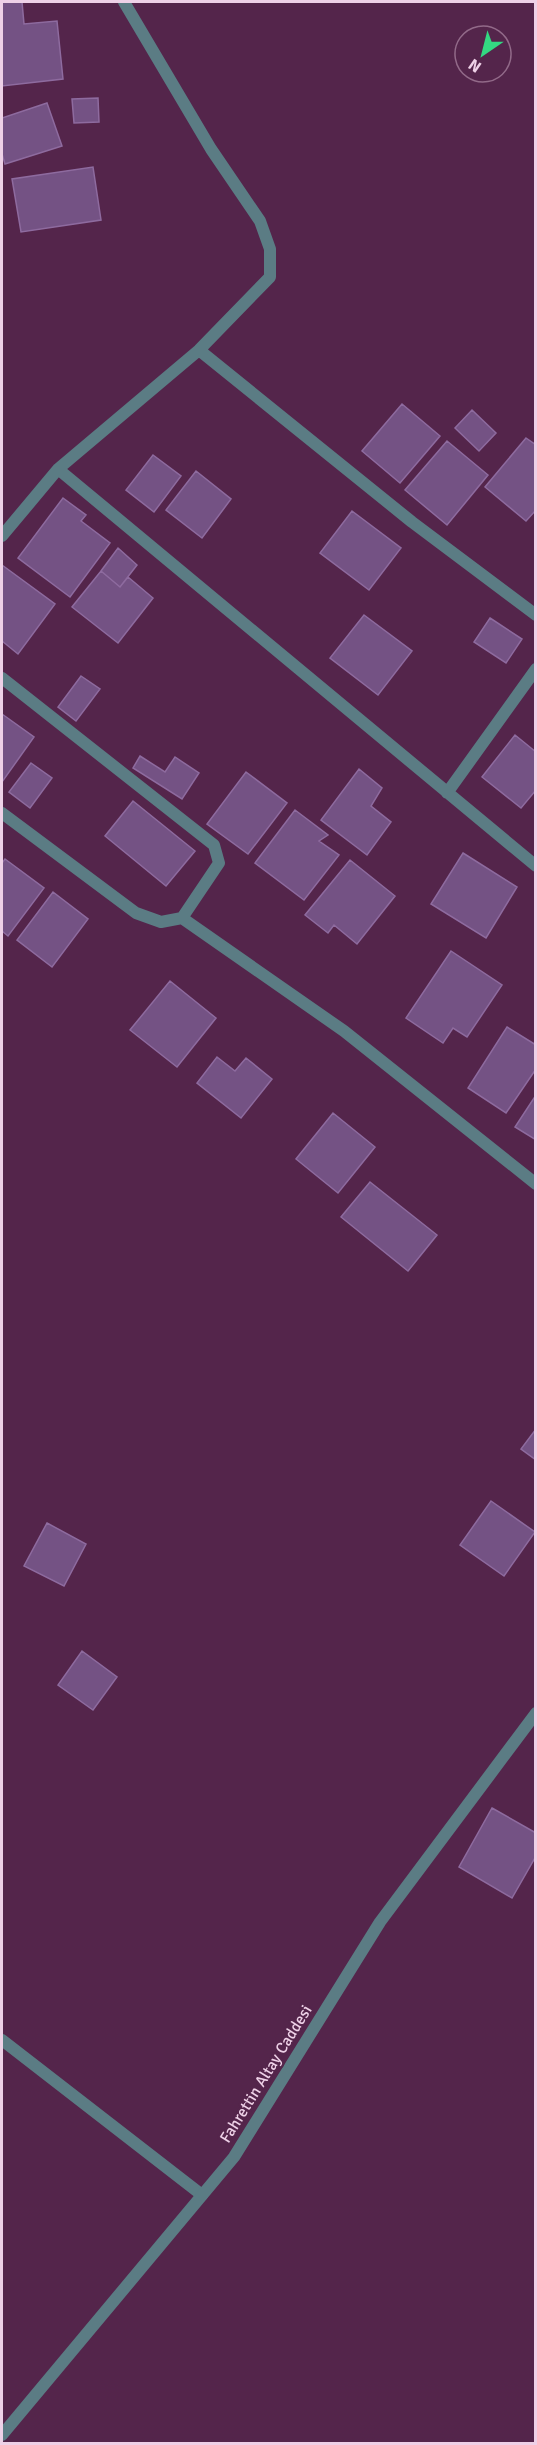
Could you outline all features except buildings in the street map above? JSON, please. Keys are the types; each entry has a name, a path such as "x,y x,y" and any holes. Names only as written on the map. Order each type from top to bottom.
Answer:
{"street":[{"path":"2,536 58,469 199,351 270,277 270,249 260,221 211,149 124,2"},
{"path":"199,351 412,522 536,615"},
{"path":"58,469 536,866"},
{"path":"447,793 536,669"},
{"path":"2,678 214,845 219,863 182,918 161,922 136,913 2,813"},
{"path":"182,918 344,1031 536,1184"},
{"name":"Fahrettin Altay Caddesi","path":"2,2435 234,2157 380,1922 536,1713"},
{"path":"2,2040 202,2195"}]}
